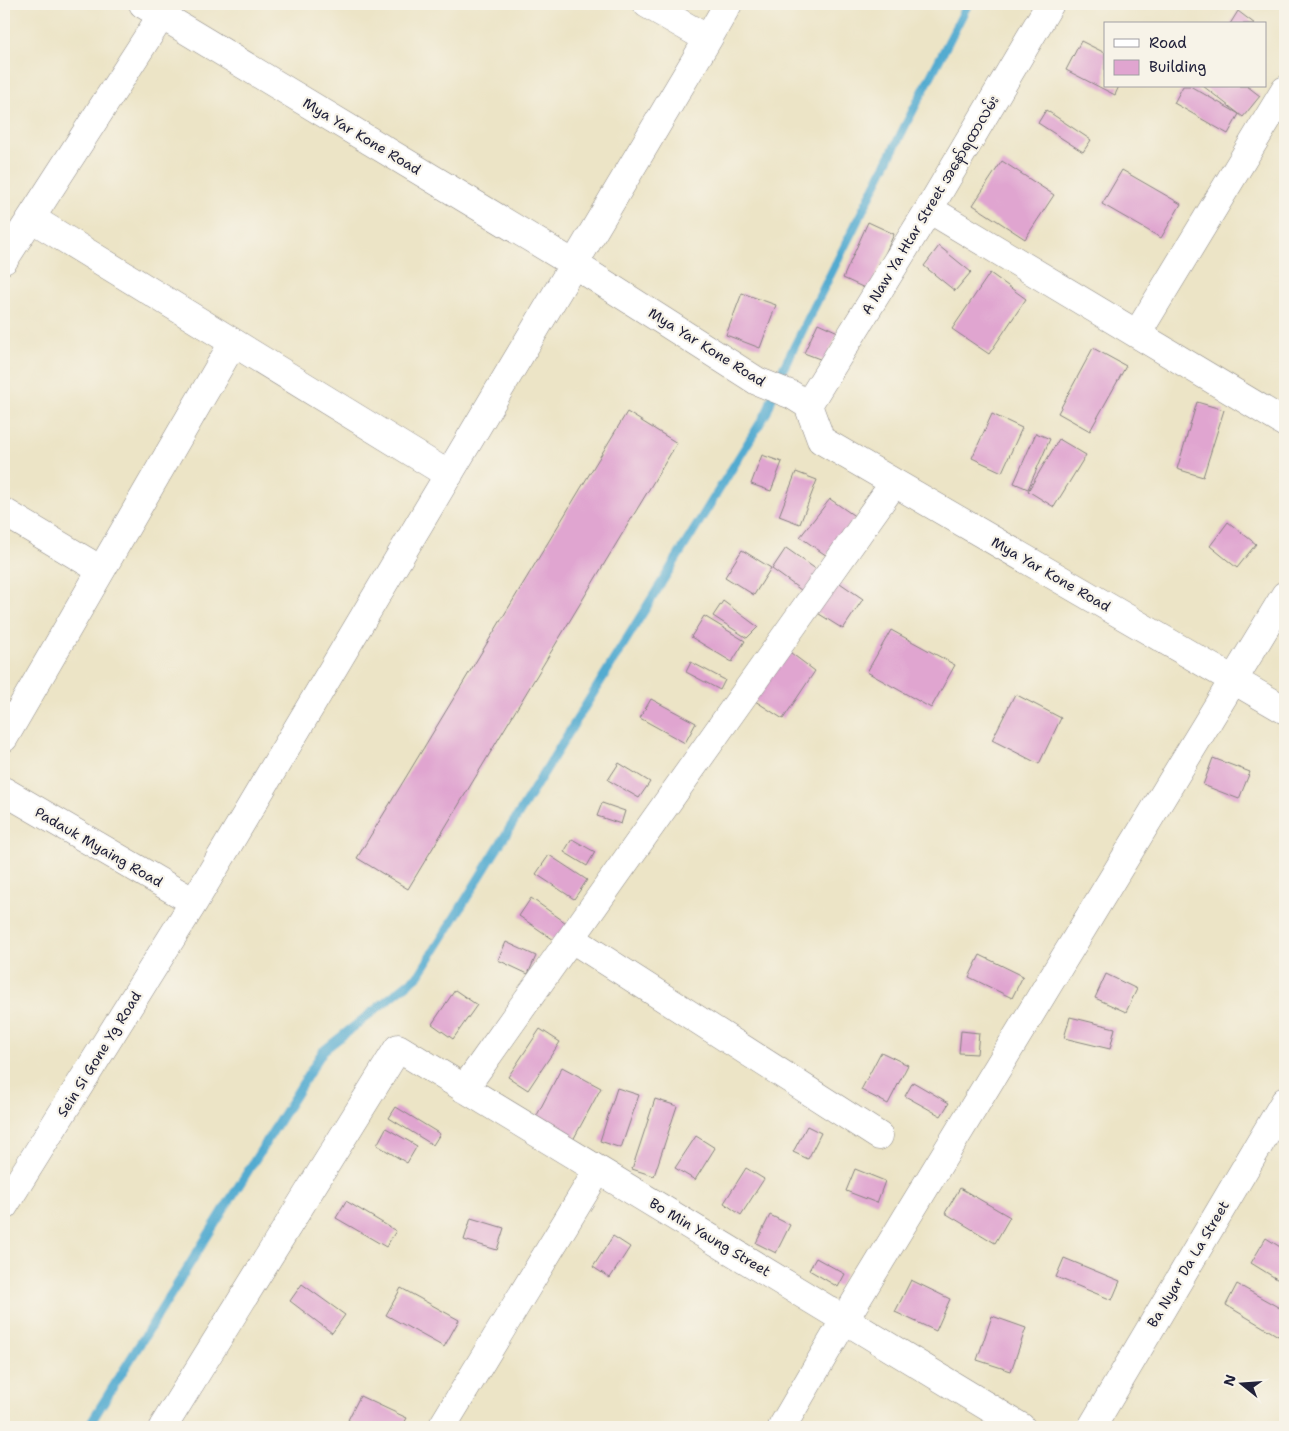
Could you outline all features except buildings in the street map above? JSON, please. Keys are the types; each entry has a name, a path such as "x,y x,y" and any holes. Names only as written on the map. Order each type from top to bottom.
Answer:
{"street":[{"path":"647,4 708,40"},
{"name":"Sein Si Gone Yg Road","path":"4,1206 194,902 728,4"},
{"name":"A Naw Ya Htar Street အနော်ရထာလမ်း","path":"800,400 929,209 1050,4"},
{"path":"4,260 158,8"},
{"name":"Mya Yar Kone Road","path":"158,8 574,264 758,381 800,400 821,440 1285,710"},
{"path":"1137,334 1283,98"},
{"path":"929,209 1285,423"},
{"path":"31,218 449,475"},
{"path":"4,738 233,343"},
{"path":"464,1089 894,483"},
{"path":"4,512 101,570"},
{"path":"782,1427 845,1319 1285,594"},
{"name":"Padauk Myaing Road","path":"4,791 194,902"},
{"path":"572,939 879,1136"},
{"name":"Bo Min Yaung Street","path":"163,1427 398,1048 1021,1427"},
{"name":"Ba Nyar Da La Street","path":"1092,1427 1285,1101"},
{"path":"442,1427 598,1170"}],"waterway":[{"path":"88,1427 323,1051 419,975 767,412 782,371 968,4"}]}
